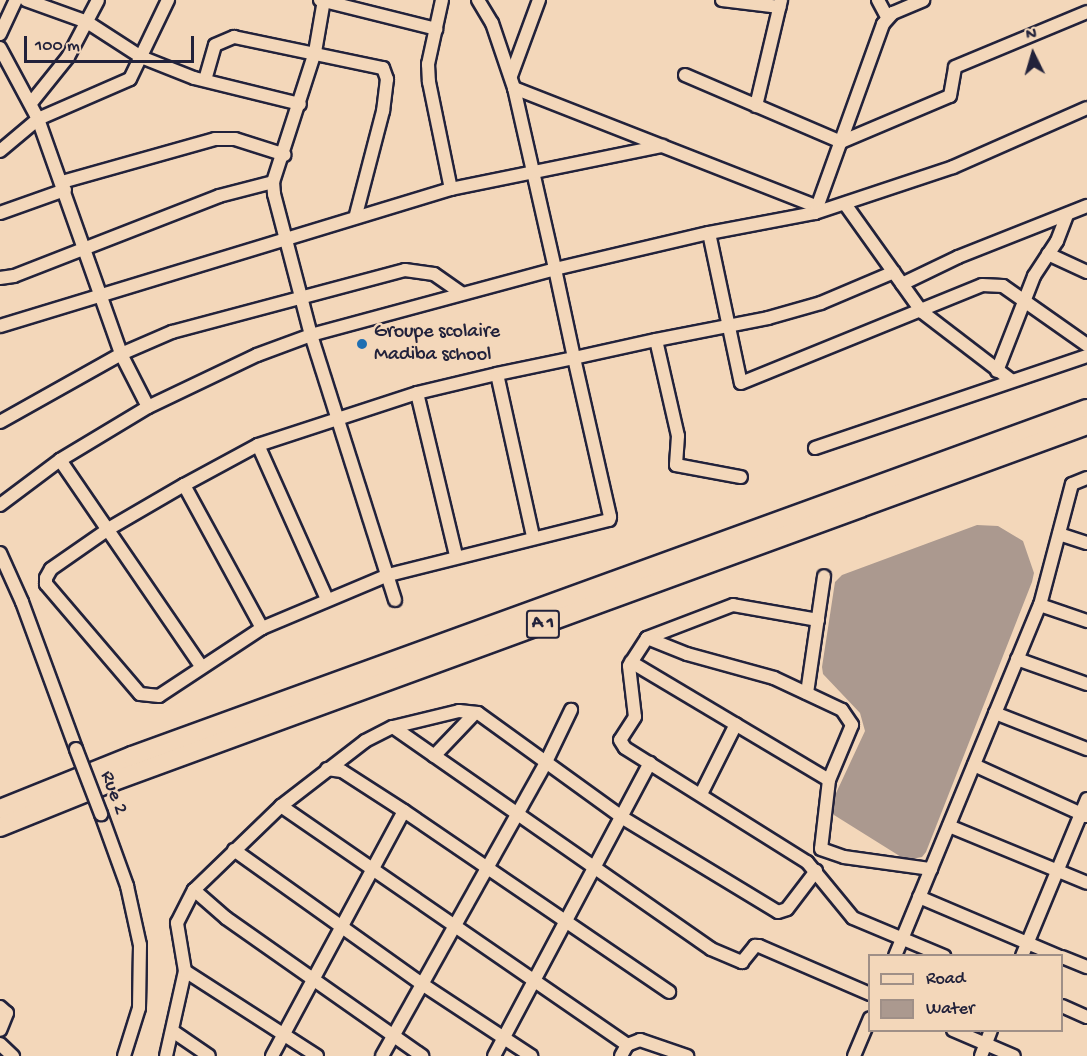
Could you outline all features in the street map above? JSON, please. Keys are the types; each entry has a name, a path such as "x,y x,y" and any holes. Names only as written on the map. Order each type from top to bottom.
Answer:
{"highway":[{"name":"A 1","path":"0,809 132,756 1087,409"},
{"name":"A 1","path":"0,828 114,781 1087,425"}],"street":[{"path":"0,34 16,0"},
{"path":"26,0 87,22 141,57 205,80 300,104"},
{"path":"31,103 68,57 98,0"},
{"path":"0,151 38,118 102,89 124,83 135,74 168,0"},
{"path":"396,600 311,335 284,237 273,182 285,155 315,52 322,0 436,29"},
{"path":"442,0 429,82 451,189"},
{"path":"478,0 492,23 512,82 555,269 574,357 610,517 607,522 456,555 388,575 262,628 201,666 159,696 140,694 46,584 51,568 110,528 184,485 258,445 417,393 497,374 574,357 726,325 821,303 894,272"},
{"path":"512,82 539,0"},
{"path":"722,0 781,4 756,106"},
{"path":"878,0 888,17"},
{"path":"816,210 888,17 923,0"},
{"path":"685,75 842,142 950,96 956,67 1087,12"},
{"path":"205,80 215,45 226,38 247,38 315,52 386,71 383,111 356,215"},
{"path":"0,48 38,118 64,186 99,296 121,354 148,407"},
{"path":"512,82 816,210"},
{"path":"0,505 60,460 148,407 230,366 311,335 555,269 845,204 953,167 1087,108"},
{"path":"0,213 64,186 214,139 235,139 285,155"},
{"path":"0,326 356,215 451,189 663,146"},
{"path":"0,278 14,276 211,199 273,182"},
{"path":"845,204 922,312 1011,381"},
{"path":"902,284 958,257 1087,206"},
{"path":"997,371 1026,304 1034,276 1068,215"},
{"path":"709,233 738,380 746,384 982,285 1003,286 1087,345"},
{"path":"1048,254 1087,272"},
{"path":"0,422 155,337 405,270 434,274 461,293"},
{"path":"656,340 678,436 676,465 741,477"},
{"path":"815,448 1087,356"},
{"path":"497,374 533,537"},
{"path":"417,393 456,555"},
{"path":"258,445 327,599"},
{"path":"60,460 110,528 201,666"},
{"path":"896,954 1040,605 1072,484 1087,478"},
{"path":"184,485 262,628"},
{"path":"1059,534 1087,543"},
{"name":"Rue 2","path":"0,553 22,602 127,886 140,945 139,1008 124,1056"},
{"path":"807,693 824,576"},
{"path":"818,620 733,605 647,638 631,662 635,717 620,740 625,748 812,866 853,918 939,954"},
{"path":"1040,605 1087,621"},
{"path":"166,1056 174,1032 185,971 177,923 194,890 281,806 365,741 393,728 459,711 475,713 623,818 778,912 787,909 821,849 829,780 852,725 842,710 774,678 687,654 647,638"},
{"path":"1017,659 1087,684"},
{"path":"631,662 829,780"},
{"path":"382,1056 488,867 514,815 546,762 571,710"},
{"path":"995,712 1087,749"},
{"path":"434,756 475,713"},
{"path":"701,794 736,724"},
{"path":"393,728 514,815 722,955 744,962 755,946 759,946 868,993"},
{"path":"494,1056 565,921 596,869 650,763"},
{"path":"974,765 1084,815"},
{"path":"327,769 342,771 488,867 669,992"},
{"path":"1023,954 1084,815 1087,799"},
{"path":"281,806 373,868 453,927 536,980 624,1051 640,1040 687,1056"},
{"path":"272,1056 404,812"},
{"path":"949,826 1087,883"},
{"path":"821,849 844,857 931,869"},
{"path":"234,850 422,984 531,1056"},
{"path":"194,890 226,918 422,1056"},
{"path":"919,897 1055,954"},
{"path":"1063,957 1087,967"},
{"path":"185,971 317,1056"},
{"path":"1063,1006 1087,1017"},
{"path":"0,1007 7,1013 0,1030"},
{"path":"854,1056 868,1023"},
{"path":"174,1032 209,1056"},
{"path":"956,1032 983,1050 1014,1056"},
{"path":"983,1050 991,1032"},
{"path":"0,1044 13,1056"}],"water":[{"path":"977,525 998,526 1023,541 1034,573 926,852 922,857 906,860 834,815 830,806 865,731 860,713 823,674 822,667 835,582 842,575"}],"place":[{"name":"Groupe scolaire Madiba school","path":"362,344"}]}
